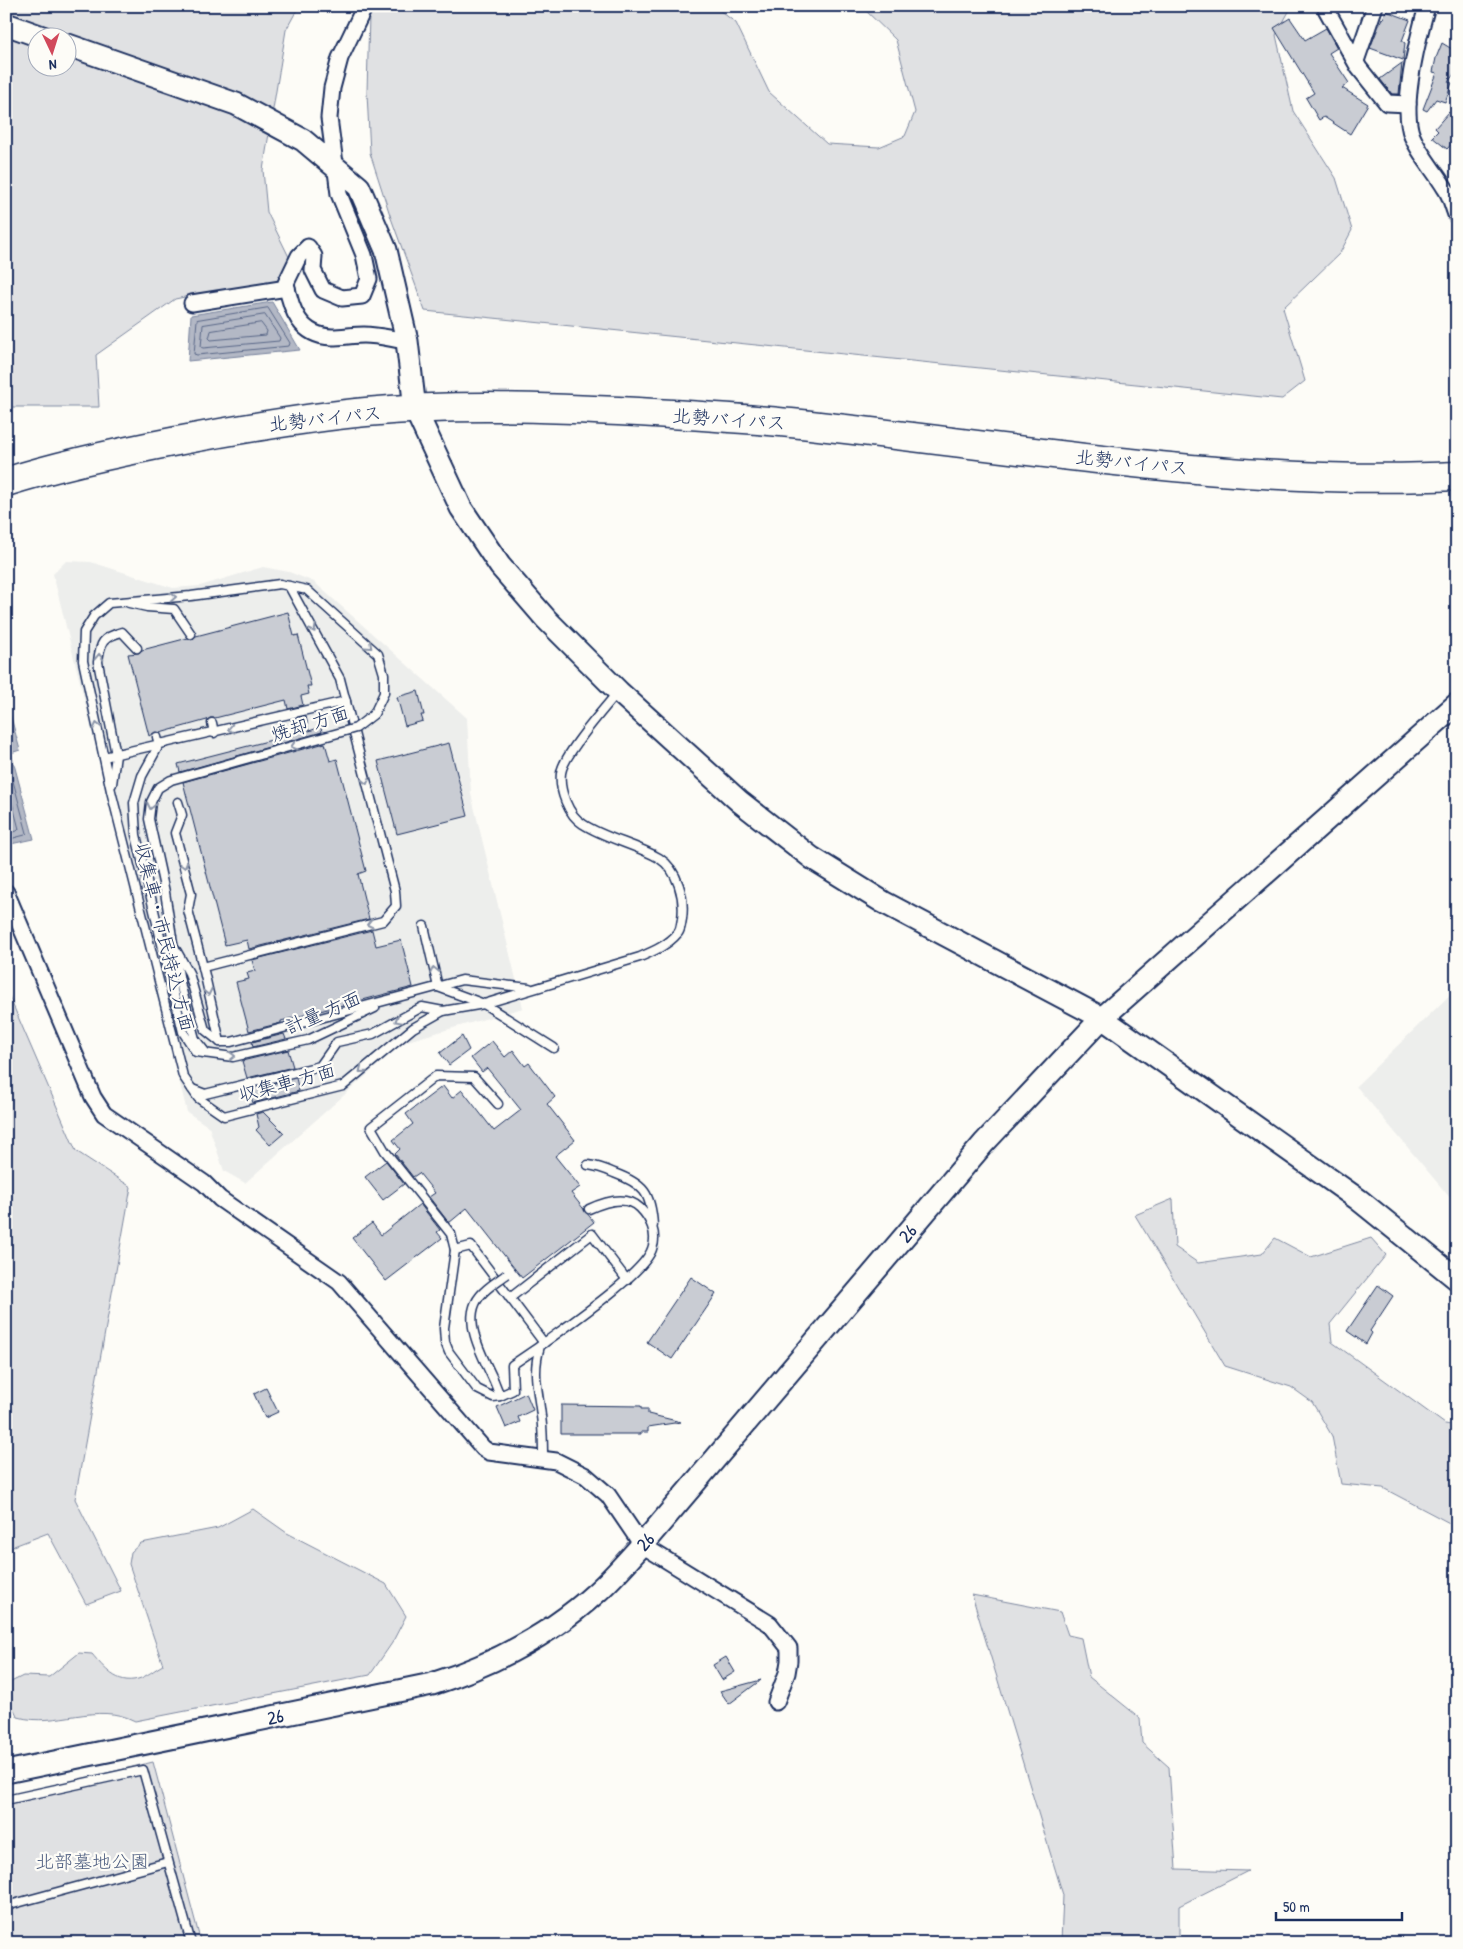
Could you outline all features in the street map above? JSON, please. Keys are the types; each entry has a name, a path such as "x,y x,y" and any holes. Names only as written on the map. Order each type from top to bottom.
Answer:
{"highway":[{"name":"北勢バイパス","path":"6,482 136,449 255,426 365,412 415,409 543,407 789,423 1093,459 1232,473 1334,478 1457,476"}],"street":[{"path":"365,6 340,58 332,88 329,118 339,194 364,255 370,279 362,296 342,298 323,290 313,270 314,256 308,247 296,262 286,283 293,310 302,325 310,331 326,336 375,336 406,341"},
{"path":"1356,61 1375,6"},
{"path":"1427,6 1418,37 1408,104 1411,134 1433,172 1446,189 1457,217"},
{"path":"1326,9 1359,68 1387,103 1408,104"},
{"path":"6,24 28,32"},
{"path":"78,49 236,104 303,140 359,187 386,250 406,341 415,409 461,508 500,566 546,619 618,692 739,801 812,858 883,902 1102,1018 1359,1200 1457,1279"},
{"path":"192,303 287,288"},
{"name":"26","path":"6,1772 408,1690 466,1673 517,1648 564,1619 598,1592 642,1545 984,1143 1102,1018 1457,704"},
{"path":"6,892 93,1097 104,1114 204,1183 220,1199 338,1282 483,1448 490,1452 556,1461 586,1476 608,1495 642,1545 770,1624 788,1648 789,1661 787,1673 776,1702"}],"lane":[{"name":"焼却 方面","path":"104,757 82,661 84,632 94,616 109,603 280,584 307,590 378,654 384,674 384,693 374,714 356,728 171,780 158,788 151,802 149,819 165,892 174,946"},
{"path":"203,967 383,921 396,906 395,891 340,679 289,586"},
{"path":"125,602 147,607 174,609 191,634"},
{"path":"111,791 116,755 98,662 99,647 108,636 122,632 137,648"},
{"path":"192,1089 205,1094 320,1066 337,1042 373,1034 422,1007 444,1010 484,1004 640,957 660,948 680,931 683,910 682,893 673,873 660,859 581,823 568,807 562,788 561,772 574,746 618,692"},
{"path":"104,757 158,741 214,733 346,700"},
{"path":"212,723 214,733"},
{"name":"計量 方面","path":"158,741 142,776 134,803 136,835 183,1032 196,1052 234,1057 308,1040 392,999"},
{"name":"収集車・市民持込 方面","path":"104,757 184,1076 192,1089"},
{"path":"178,802 182,815 175,833 192,894 188,910 220,1042"},
{"path":"424,926 438,987"},
{"path":"174,946 189,973 205,1030 220,1042 231,1042 462,980 534,988"},
{"path":"174,946 181,987 195,1039 206,1053"},
{"path":"438,987 484,1004 554,1048"},
{"name":"収集車 方面","path":"192,1089 198,1098 224,1116 344,1086 413,1028 444,1010"},
{"path":"498,1104 474,1077 436,1076 371,1127 385,1151 451,1234 455,1250 444,1328 445,1342 449,1352 477,1389 492,1397 500,1396 513,1390 512,1365 627,1280 646,1262 652,1249 654,1238 652,1208 648,1198 634,1181 597,1166 588,1165"},
{"path":"589,1209 603,1202 616,1200 629,1202 638,1206 653,1227"},
{"path":"510,1298 592,1234 627,1280"},
{"path":"455,1250 470,1246 542,1344"},
{"path":"500,1396 475,1335 473,1322 474,1309 479,1297 508,1274"},
{"path":"542,1344 537,1358 535,1384 541,1416 543,1459"},
{"path":"6,1800 143,1770 191,1943"},
{"path":"6,1906 168,1862"}],"shaded area":[{"path":"66,561 91,562 173,588 200,586 263,567 289,572 314,582 467,718 471,794 523,1008 404,1042 245,1183 224,1171 209,1127 187,1112 53,574"},
{"path":"1457,988 1457,1206 1356,1086"}],"green space":[{"path":"6,6 299,6 286,30 263,170 267,212 290,259 278,284 214,291 175,299 96,355 99,407 6,407"},
{"path":"375,6 714,6 736,23 769,92 827,144 879,147 905,136 915,112 896,40 861,6 1292,6 1276,35 1293,111 1336,178 1352,230 1340,253 1283,308 1305,381 1282,399 425,311 391,218 370,153 367,93 369,14"},
{"path":"6,989 76,1151 131,1187 75,1499 121,1591 86,1604 48,1533 14,1546 6,1554"},
{"path":"1173,1199 1175,1247 1198,1263 1262,1254 1275,1238 1311,1257 1371,1238 1386,1255 1330,1324 1332,1342 1445,1424 1457,1426 1457,1527 1383,1488 1341,1484 1332,1436 1312,1402 1291,1387 1225,1366 1135,1215"},
{"path":"253,1509 287,1533 386,1584 406,1616 392,1643 370,1675 135,1721 106,1713 32,1720 18,1717 12,1706 11,1682 23,1676 49,1677 79,1653 92,1654 112,1674 124,1680 141,1678 163,1665 129,1564 131,1552 141,1543 218,1528"},
{"path":"972,1595 1060,1612 1068,1635 1081,1638 1089,1677 1140,1718 1142,1743 1169,1767 1176,1869 1248,1871 1179,1906 1179,1943 1061,1943 1063,1895"},
{"name":"北部墓地公園","path":"153,1762 201,1943 6,1943 6,1797"}],"water":[{"path":"272,302 300,350 188,361 191,315"},
{"path":"6,699 20,750 11,753 34,839 6,845"}],"building":[{"path":"1386,11 1410,20 1402,41 1405,43 1403,60 1370,48"},
{"path":"1290,18 1305,40 1326,28 1337,48 1329,53 1349,83 1342,88 1368,104 1350,134 1324,117 1319,120 1306,98 1314,93 1274,28"},
{"path":"1442,43 1457,52 1457,70 1448,82 1452,83 1445,102 1436,99 1427,111 1423,109 1437,73 1433,72"},
{"path":"1402,63 1399,94 1392,94 1380,79"},
{"path":"1449,112 1457,118 1457,138 1447,149 1432,137 1438,131 1435,128"},
{"path":"288,612 294,636 298,635 311,686 307,686 309,694 301,696 303,705 288,709 286,700 210,718 160,733 155,732 149,736 128,654 139,653 142,650 188,638 192,640 196,636"},
{"path":"418,691 424,715 421,715 423,721 405,726 397,697"},
{"path":"306,716 309,731 321,727 322,732 180,772 178,764 295,734 291,719"},
{"path":"325,743 330,761 337,759 366,871 358,874 369,919 249,949 247,940 225,945 183,782"},
{"path":"449,743 468,816 397,834 378,761"},
{"path":"372,930 376,946 401,940 413,987 249,1031 236,982 249,979 247,973 255,971 252,960"},
{"path":"284,1034 286,1039 253,1047 252,1042"},
{"path":"462,1036 469,1050 449,1065 440,1053"},
{"path":"492,1041 505,1057 513,1050 525,1066 529,1063 555,1097 547,1104 575,1140 555,1156 580,1187 571,1193 594,1222 522,1278 467,1208 449,1223 429,1197 435,1193 419,1173 413,1177 395,1154 400,1149 393,1140 413,1124 406,1114 443,1086 452,1098 462,1090 494,1131 521,1110 487,1068 482,1072 471,1058"},
{"path":"288,1050 293,1067 247,1078 242,1061"},
{"path":"296,1078 299,1091 253,1103 249,1089"},
{"path":"263,1112 284,1133 270,1145 256,1130 259,1127 256,1114"},
{"path":"386,1161 404,1184 383,1200 365,1177"},
{"path":"420,1204 440,1230 437,1232 442,1238 386,1281 352,1238 372,1223 381,1235"},
{"path":"691,1277 716,1294 672,1359 647,1342"},
{"path":"1378,1285 1393,1296 1370,1331 1372,1333 1366,1344 1347,1331"},
{"path":"266,1388 278,1412 265,1418 254,1394"},
{"path":"526,1393 533,1410 518,1417 520,1422 506,1428 497,1407"},
{"path":"561,1405 641,1406 641,1409 648,1409 648,1414 681,1422 648,1427 648,1432 641,1432 641,1434 561,1434"},
{"path":"726,1657 735,1672 722,1680 713,1665"},
{"path":"761,1680 729,1704 720,1691"}]}
